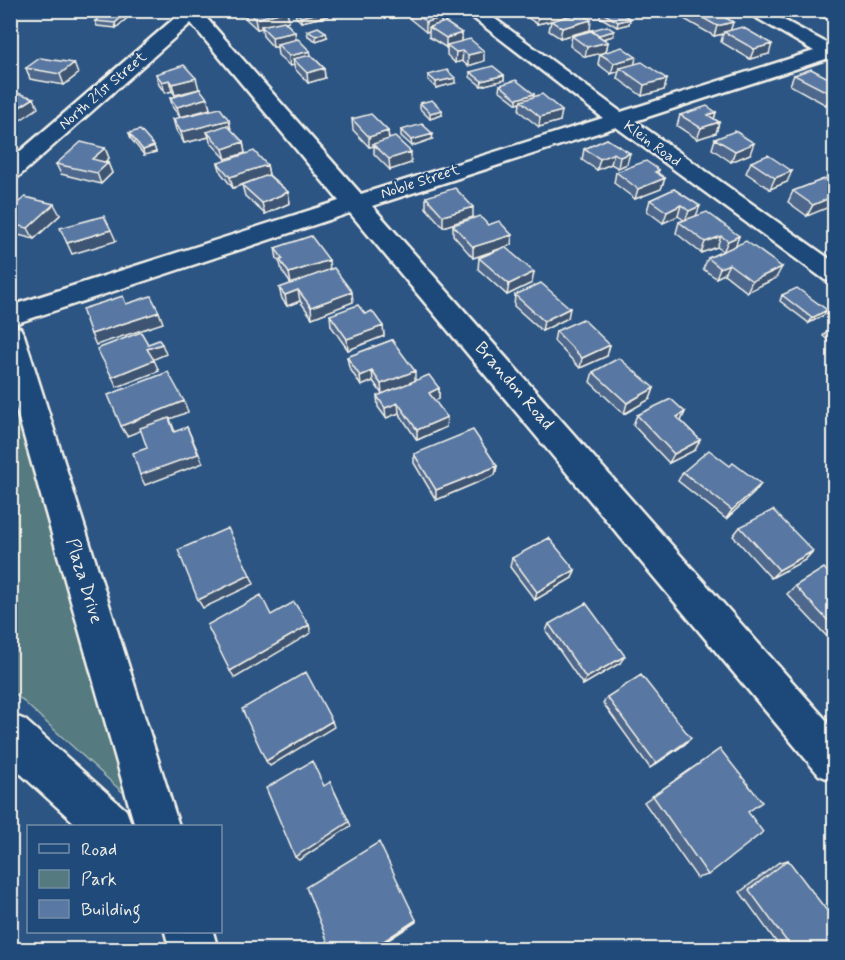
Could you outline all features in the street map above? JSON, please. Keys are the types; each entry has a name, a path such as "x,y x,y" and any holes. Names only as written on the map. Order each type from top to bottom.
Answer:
{"street":[{"name":"Klein Road","path":"471,10 834,274"},
{"path":"751,10 832,53"},
{"name":"North 21st Street","path":"10,172 194,12"},
{"name":"Brandon Road","path":"194,12 834,760"},
{"name":"Noble Street","path":"10,316 618,119 832,53"},
{"name":"Plaza Drive","path":"10,335 157,825"},
{"path":"10,735 109,825"},
{"path":"189,933 194,950"}],"green space":[{"path":"11,386 132,801 11,690"}],"building":[{"path":"246,10 286,10 287,11 255,19"},
{"path":"300,10 328,11 301,17 295,12"},
{"path":"388,10 404,10 391,13"},
{"path":"412,10 431,10 441,18 426,22"},
{"path":"533,10 555,10 538,14"},
{"path":"576,10 591,20 562,28 551,21 573,15 567,11"},
{"path":"617,10 630,19 618,22 601,12"},
{"path":"689,10 712,10 733,22 717,26"},
{"path":"106,12 125,14 115,23 95,21"},
{"path":"284,21 295,32 272,37 261,26"},
{"path":"445,22 462,33 446,38 429,27"},
{"path":"607,26 614,31 599,35 592,30"},
{"path":"318,27 326,32 316,36 307,31"},
{"path":"742,27 772,44 754,49 724,32"},
{"path":"591,31 608,42 587,47 572,36"},
{"path":"298,39 310,51 289,56 277,44"},
{"path":"470,39 484,51 468,55 463,51 456,52 447,45"},
{"path":"622,47 636,57 614,63 600,54"},
{"path":"311,55 324,68 307,73 293,59"},
{"path":"40,58 74,63 60,74 26,68"},
{"path":"642,62 667,79 644,85 620,68"},
{"path":"184,65 196,78 172,84 169,80 162,82 156,74"},
{"path":"493,66 504,75 482,81 470,72"},
{"path":"811,69 834,81 834,93 831,94 794,75"},
{"path":"447,70 455,78 436,82 428,75"},
{"path":"516,80 534,94 517,99 500,85"},
{"path":"200,89 207,98 177,107 170,98"},
{"path":"14,92 34,98 10,113 10,94"},
{"path":"542,94 562,111 540,117 521,101"},
{"path":"432,100 442,110 430,113 420,103"},
{"path":"707,106 716,112 708,115 719,122 701,128 680,115"},
{"path":"220,108 229,120 181,132 173,119"},
{"path":"371,114 388,131 369,137 352,119"},
{"path":"422,124 433,134 411,140 401,130"},
{"path":"227,125 243,142 223,149 207,132"},
{"path":"140,130 154,146 143,150 129,133"},
{"path":"735,131 754,143 735,151 715,139"},
{"path":"395,137 411,152 389,159 373,144"},
{"path":"607,139 630,153 620,157 614,153 600,159 584,149"},
{"path":"81,142 105,148 92,159 108,163 97,173 56,164"},
{"path":"254,151 267,165 230,177 218,163"},
{"path":"768,155 792,171 775,178 751,162"},
{"path":"646,161 659,170 655,172 665,178 638,189 616,172"},
{"path":"268,175 288,192 262,203 242,185"},
{"path":"827,178 834,183 834,196 813,205 793,191"},
{"path":"455,188 473,207 443,216 426,197"},
{"path":"674,189 700,206 689,211 681,205 667,212 650,200"},
{"path":"25,197 54,204 28,228 10,224 10,209"},
{"path":"707,212 739,236 728,241 721,236 705,242 679,222"},
{"path":"104,216 111,230 67,243 60,228"},
{"path":"480,216 488,225 499,221 512,235 473,247 453,225"},
{"path":"311,236 329,260 289,273 275,248"},
{"path":"746,241 782,267 752,281 729,264 720,268 708,258"},
{"path":"505,247 534,272 509,284 479,258"},
{"path":"334,268 352,292 311,307 298,290 285,295 279,288"},
{"path":"541,283 570,308 544,321 515,295"},
{"path":"797,288 827,310 812,318 782,295"},
{"path":"123,296 126,304 151,296 159,312 91,334 82,309"},
{"path":"358,305 365,314 372,311 383,326 347,339 330,315"},
{"path":"583,319 610,345 582,358 556,331"},
{"path":"141,332 148,344 159,340 162,344 147,349 154,360 112,377 97,349"},
{"path":"392,340 415,371 381,384 372,371 360,376 347,357"},
{"path":"619,358 654,388 627,403 593,372"},
{"path":"168,372 184,401 121,426 108,395"},
{"path":"429,375 439,388 429,393 447,417 417,430 398,403 385,408 377,396"},
{"path":"671,399 685,412 677,417 700,440 674,454 637,415"},
{"path":"169,418 174,432 187,427 198,454 140,475 133,453 147,448 140,428"},
{"path":"473,430 497,466 436,490 414,454"},
{"path":"709,450 730,466 733,463 761,484 732,510 683,472"},
{"path":"773,510 813,551 779,570 740,527"},
{"path":"228,528 250,575 198,600 178,550"},
{"path":"549,538 575,570 537,592 512,558"},
{"path":"824,568 834,579 834,627 795,586"},
{"path":"261,595 271,615 294,602 309,625 230,671 207,625"},
{"path":"586,603 625,656 586,678 549,624"},
{"path":"306,672 332,721 266,761 242,709"},
{"path":"641,675 691,738 656,763 607,697"},
{"path":"720,749 762,802 748,812 763,832 708,875 653,796"},
{"path":"312,761 324,786 330,782 349,822 295,857 266,788"},
{"path":"379,842 416,920 370,950 331,950 306,887"},
{"path":"788,860 834,920 834,950 793,950 749,890"}]}
